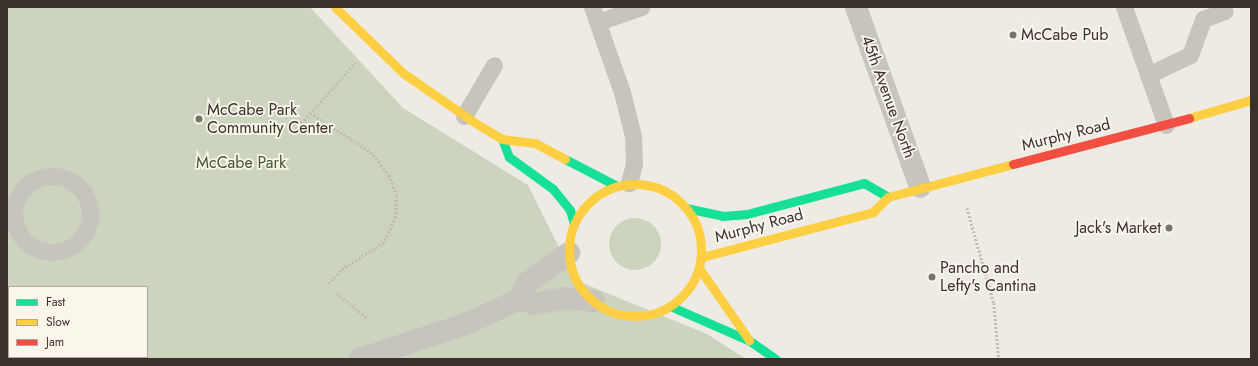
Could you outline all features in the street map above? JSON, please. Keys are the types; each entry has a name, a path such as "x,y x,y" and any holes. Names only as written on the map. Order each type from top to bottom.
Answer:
{"main road":[{"path":"335,7 371,45 464,116 502,139 535,143 622,184 649,184 667,191 686,208 701,237 702,257 699,268 686,292 670,306 650,315 627,316 606,310 594,301 575,280 569,253 574,224 591,200 622,184"},
{"name":"Murphy Road","path":"702,257 873,212 888,197 920,186 1166,125 1251,100"},
{"path":"502,139 509,157 553,189 570,210 574,224"},
{"name":"Murphy Road","path":"686,208 723,216 747,214 864,183 888,197"},
{"path":"699,268 750,341"},
{"path":"670,306 750,341 776,359"}],"street":[{"name":"45th Avenue North","path":"856,7 920,186"},
{"path":"520,300 527,283 569,253"},
{"path":"360,359 466,324 520,300 535,304 565,298 594,301"}],"lane":[{"path":"622,184 634,164 633,136 595,14 641,7"},
{"path":"1124,7 1166,125"},
{"path":"1148,75 1190,55 1202,19 1226,11"},
{"path":"464,116 494,64"},
{"path":"48,176 71,180 88,197 91,208 87,232 78,242 54,252 29,244 11,223 18,196 31,182 48,176"}],"path":[{"path":"296,129 371,45"},
{"path":"310,113 371,152 389,175 397,196 396,217 384,243 344,268 328,285"},
{"path":"967,208 994,303 999,359"},
{"path":"337,293 366,317"}],"green space":[{"name":"McCabe Park","path":"7,7 310,7 403,108 528,185 575,280 707,334 746,359 7,359"},
{"path":"630,218 640,218 654,225 661,239 661,249 654,263 640,270 630,270 620,266 613,259 609,249 609,239 613,229 620,222"}],"traffic: fast":[{"path":"502,139 509,157 553,189 570,210 574,224"},
{"path":"565,159 615,185"},
{"path":"686,208 723,216 747,214 864,183 888,197"},
{"path":"670,306 750,341 776,359"}],"traffic: slow":[{"path":"335,7 403,73 477,124 502,139 535,143 565,159"},
{"path":"1189,118 1251,100"},
{"path":"702,257 873,212 888,197 1013,164"},
{"path":"642,184 666,191 682,203 694,219 700,237 701,250 700,263 694,281 682,297 666,309 648,315 628,316 604,309 588,297 576,281 570,263 569,243 576,219 588,203 604,191 622,185 642,184"},
{"path":"699,268 749,340"}],"traffic: jam":[{"path":"1013,164 1189,118"}],"place":[{"name":"McCabe Pub","path":"1013,35"},
{"name":"McCabe Park Community Center","path":"199,119"},
{"name":"Jack's Market","path":"1169,228"},
{"name":"Pancho and Lefty's Cantina","path":"932,277"}]}
